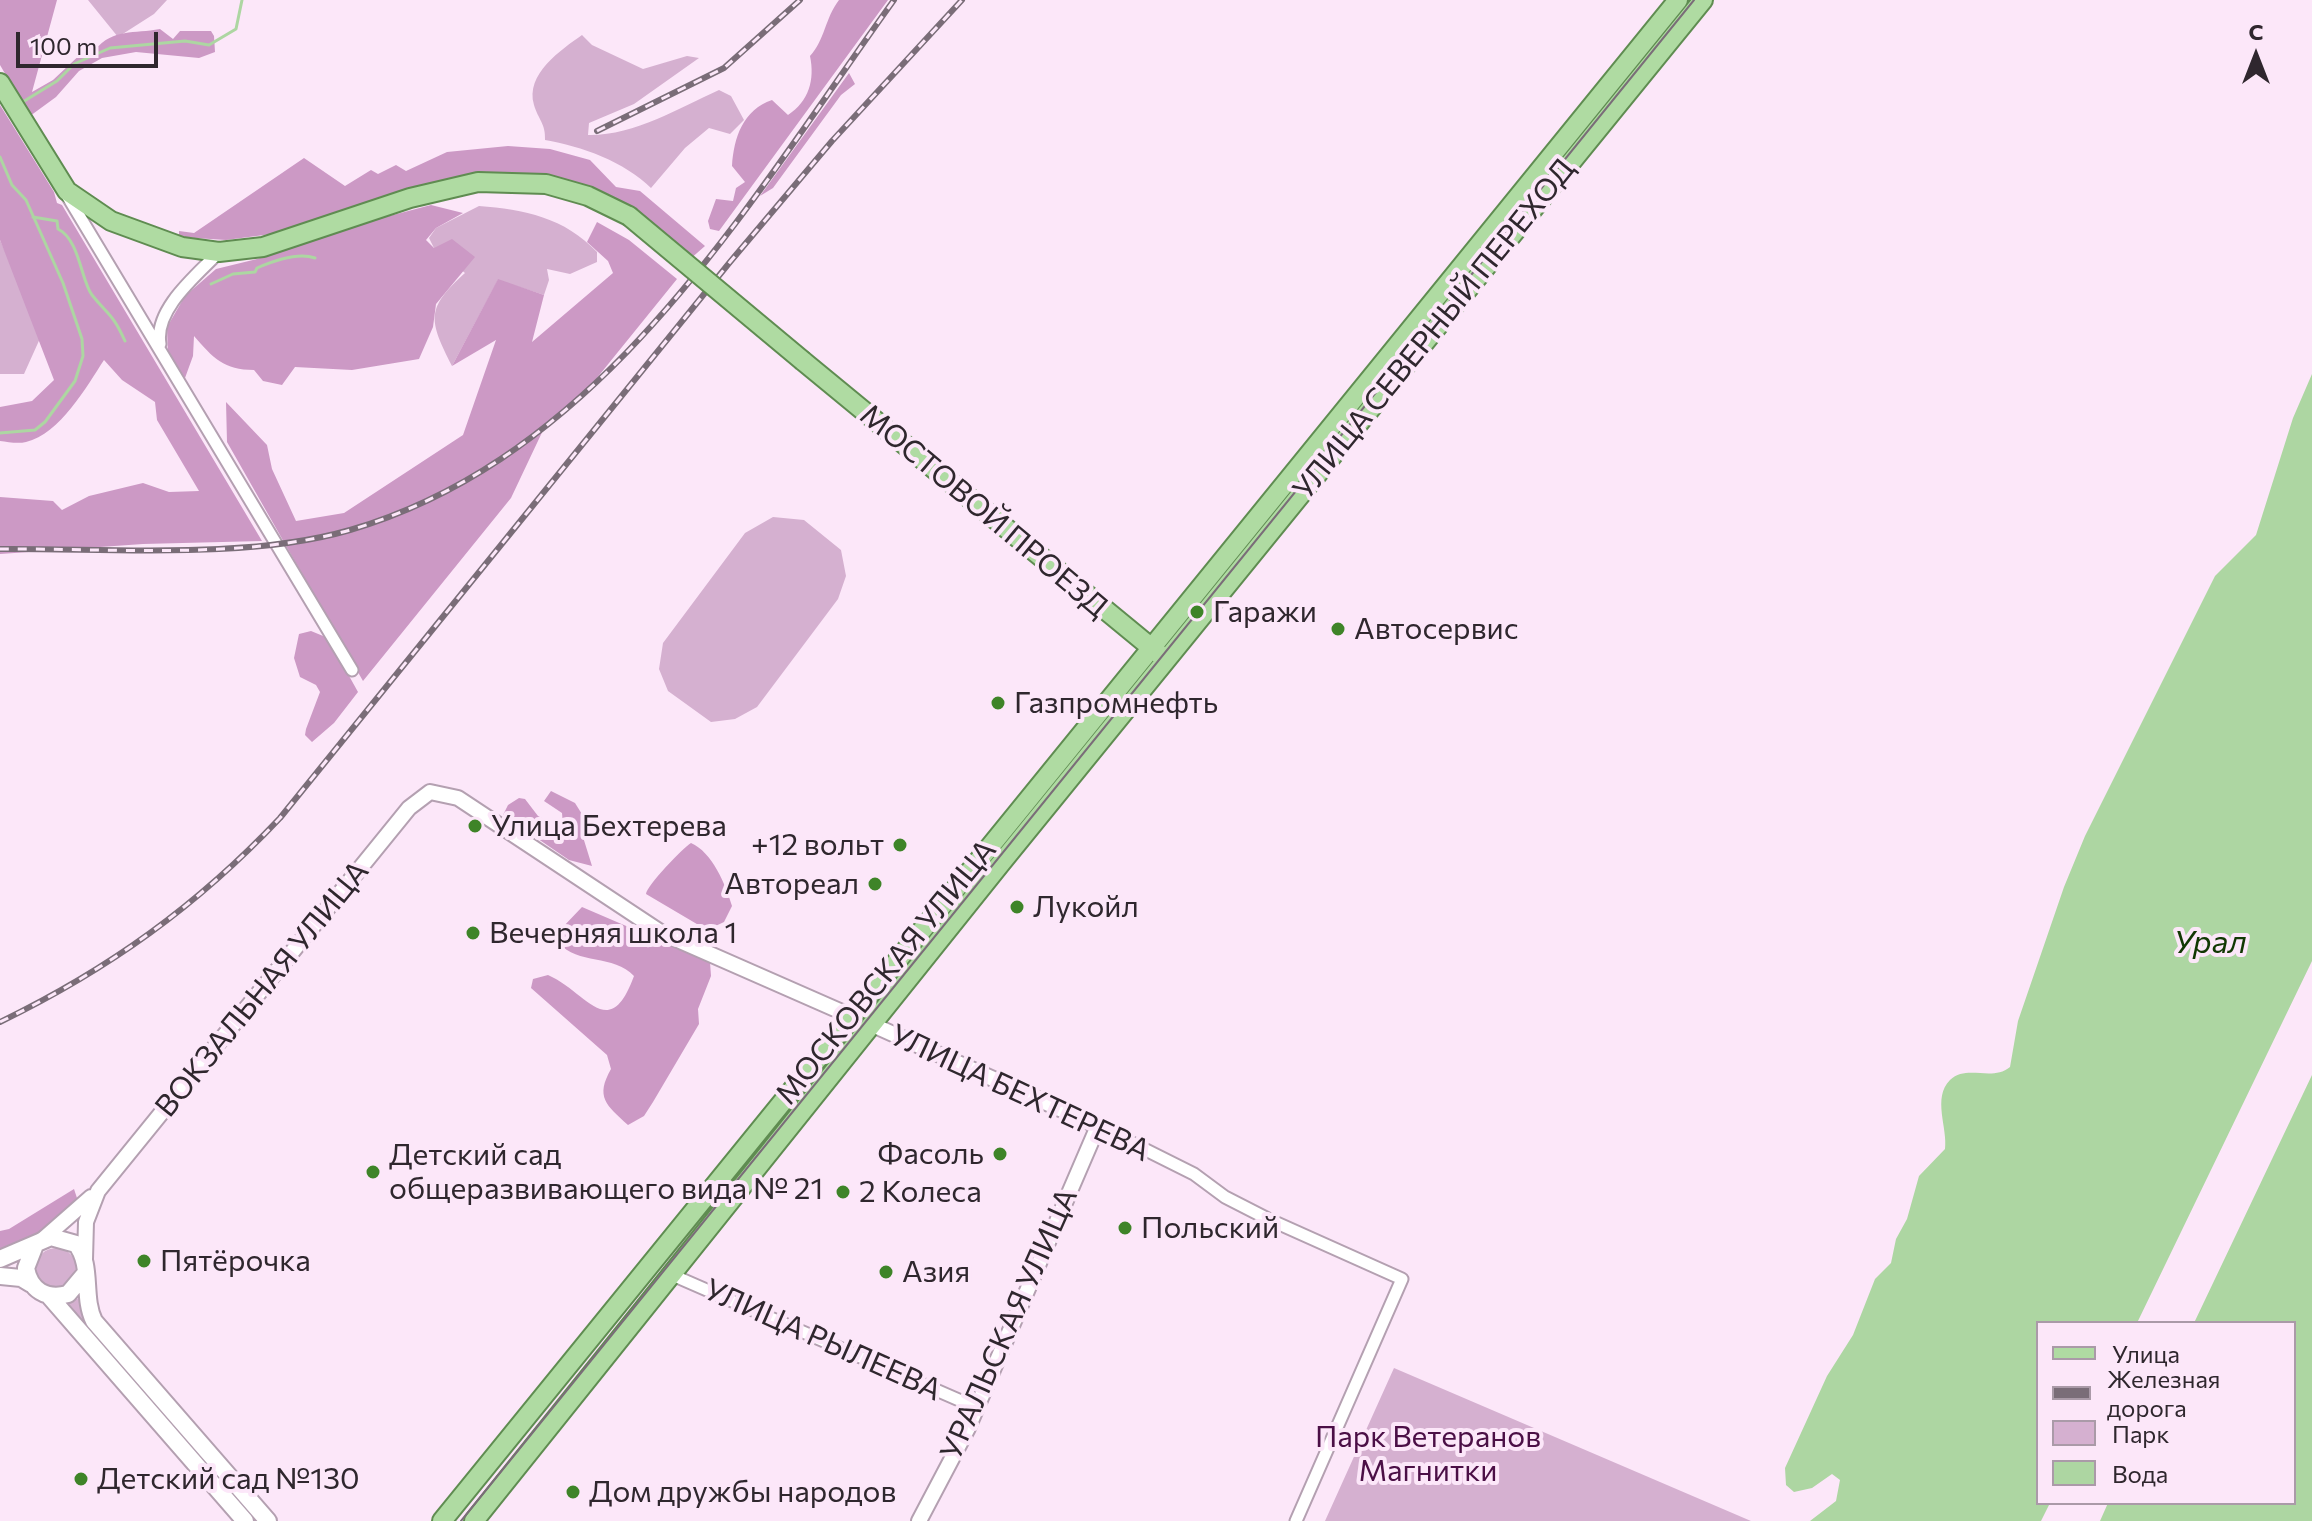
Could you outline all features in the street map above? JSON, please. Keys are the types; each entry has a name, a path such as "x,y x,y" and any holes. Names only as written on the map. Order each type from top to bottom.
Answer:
{"main road":[{"name":"УЛИЦА СЕВЕРНЫЙ ПЕРЕХОД","path":"1149,647 1678,0"},
{"name":"УЛИЦА СЕВЕРНЫЙ ПЕРЕХОД","path":"1166,660 1703,0"},
{"name":"МОСТОВОЙ ПРОЕЗД","path":"2,87 59,182 90,208 140,234 182,247 219,252 263,247 410,198 478,182 546,184 588,196 629,216 1166,660"},
{"name":"МОСКОВСКАЯ УЛИЦА","path":"442,1521 1149,647"},
{"name":"МОСКОВСКАЯ УЛИЦА","path":"474,1521 1166,660"},
{"name":"УЛИЦА БЕХТЕРЕВА","path":"851,1016 873,1025"},
{"path":"31,1284 26,1260 39,1242 68,1239 85,1266 87,1304 94,1321 268,1521"},
{"name":"ВОКЗАЛЬНАЯ УЛИЦА","path":"0,1259 39,1242"},
{"path":"50,1297 76,1289 85,1266"},
{"path":"0,1276 21,1278 50,1297 245,1521"}],"street":[{"path":"59,182 352,670"},
{"path":"162,353 158,333 163,319 183,290 219,252"},
{"name":"УЛИЦА БЕХТЕРЕВА","path":"430,792 458,798 662,933 851,1016"},
{"name":"ВОКЗАЛЬНАЯ УЛИЦА","path":"39,1242 98,1191 399,820 415,801 430,792"},
{"name":"УЛИЦА БЕХТЕРЕВА","path":"873,1025 1098,1126 1194,1174 1225,1197 1268,1219 1402,1279 1296,1521"},
{"name":"УРАЛЬСКАЯ УЛИЦА","path":"919,1521 975,1407 1098,1126"},
{"name":"ВОКЗАЛЬНАЯ УЛИЦА","path":"85,1266 86,1222 98,1191"},
{"name":"УЛИЦА РЫЛЕЕВА","path":"670,1274 975,1407"}],"green space":[{"path":"88,0 167,0 154,14 118,37"},
{"path":"582,35 592,45 643,69 687,56 699,58 634,104 589,123 588,135 639,126 719,90 731,96 744,120 730,134 709,128 685,148 651,188 629,170 602,156 545,140 534,105 535,83 547,64"},
{"path":"479,206 528,213 557,223 585,240 597,252 597,262 570,274 547,269 549,280 544,295 498,280 452,366 435,326 435,316 443,296 465,273 434,248 429,238 436,228"},
{"path":"0,240 42,334 24,374 0,374"},
{"path":"773,517 804,520 841,550 846,576 838,599 757,707 735,719 711,722 668,691 659,669 663,643 745,533"},
{"path":"56,1248 70,1254 76,1268 70,1282 56,1288 42,1282 36,1268 42,1254"},
{"path":"81,1297 255,1512 248,1519 60,1306"},
{"name":"Парк Ветеранов Магнитки","path":"1394,1368 1751,1521 1325,1521"}],"shaded area":[{"path":"0,0 57,0 32,92 53,80 85,50 95,50 109,38 124,33 160,29 173,39 180,31 211,31 215,52 199,58 136,52 102,58 79,71 56,97 30,116 0,65"},
{"path":"839,0 888,0 719,231 710,229 708,221 716,199 733,201 736,188 745,182 732,166 742,126 754,110 772,100 788,115 806,97 812,73 810,56"},
{"path":"849,73 855,84 841,95 773,188 760,196"},
{"path":"0,105 262,541 143,544 0,554 0,497 53,501 62,510 89,496 143,483 169,492 199,491 157,420 155,402 122,380 104,360 71,408 50,429 26,442 0,441 0,407 32,401 54,380 0,240"},
{"path":"508,146 550,149 590,160 616,187 640,191 705,246 689,260 635,216 533,175 509,173 427,184 279,233 226,240 179,237 179,231 194,233 304,158 345,186 371,170 378,174 396,165 406,171 447,152"},
{"path":"431,205 463,213 436,228 426,240 434,248 452,239 475,257 436,304 433,327 419,359 352,370 295,367 282,385 263,381 254,370 227,365 207,351 194,336 193,356 185,378 168,360 167,327 185,296 216,269 257,259 340,229"},
{"path":"597,222 629,240 677,279 588,389 546,424 511,498 363,681 227,442 226,402 267,445 272,469 296,521 344,513 463,435 496,340 452,366 498,279 544,295 532,342 613,273 608,261 587,242"},
{"path":"311,631 328,638 358,692 334,723 312,742 305,735 320,692 316,685 300,677 294,658 299,634"},
{"path":"551,791 575,803 585,819 583,837 592,866 569,860 503,815 508,805 519,798 525,799 538,816 560,828 563,825 562,813 544,801"},
{"path":"691,843 712,861 732,906 724,922 707,930 646,894 659,875"},
{"path":"582,907 710,962 711,976 698,1009 699,1024 644,1116 628,1125 605,1100 604,1087 611,1069 607,1055 531,988 533,979 548,975 586,1001 606,1010 616,1007 625,996 634,976 626,969 576,954 559,943 561,929"},
{"path":"74,1189 78,1201 43,1234 0,1254 0,1231 9,1229"}],"water":[{"name":"Урал","path":"2312,374 2312,961 2138,1321 2036,1321 2036,1505 2049,1505 2041,1521 1810,1521 1836,1501 1840,1480 1832,1474 1812,1488 1794,1492 1786,1485 1785,1468 1827,1376 1853,1335 1875,1279 1891,1263 1896,1239 1907,1219 1919,1176 1945,1149 1941,1104 1945,1087 1957,1075 1995,1073 2010,1067 2018,1021 2085,836 2215,576 2256,535 2293,418"},
{"path":"2312,1075 2312,1521 2100,1521 2107,1505 2296,1505 2296,1321 2195,1321"}],"waterway":[{"path":"21,103 57,81 74,64 110,48 185,41 209,45 236,29 242,0"},
{"path":"0,157 12,185 26,200 63,283 82,339 83,356 75,381 45,422 35,430 0,433"},
{"path":"33,217 57,221 58,229 76,251 88,289 114,320 125,341"},
{"path":"211,284 233,274 255,272 257,268 286,258 315,258"}],"tram line":[{"path":"461,1521 1694,0"}],"railway":[{"path":"597,131 724,68 800,0"},
{"path":"0,549 177,550 267,545 350,530 441,494 522,444 596,383 663,313 725,237 894,0"},
{"path":"0,1022 78,980 150,933 217,880 280,818 730,262 832,141 962,0"}],"place":[{"name":"Гаражи","path":"1197,612"},
{"name":"Автосервис","path":"1338,629"},
{"name":"Газпромнефть","path":"998,703"},
{"name":"Улица Бехтерева","path":"475,826"},
{"name":"+12 вольт","path":"900,845"},
{"name":"Автореал","path":"875,884"},
{"name":"Лукойл","path":"1017,907"},
{"name":"Вечерняя школа 1","path":"473,933"},
{"name":"Фасоль","path":"1000,1154"},
{"name":"Детский сад общеразвивающего вида № 21","path":"373,1172"},
{"name":"2 Колеса","path":"843,1192"},
{"name":"Польский","path":"1125,1228"},
{"name":"Пятёрочка","path":"144,1261"},
{"name":"Азия","path":"886,1272"},
{"name":"Детский сад №130","path":"81,1479"},
{"name":"Дом дружбы народов","path":"573,1492"}]}
